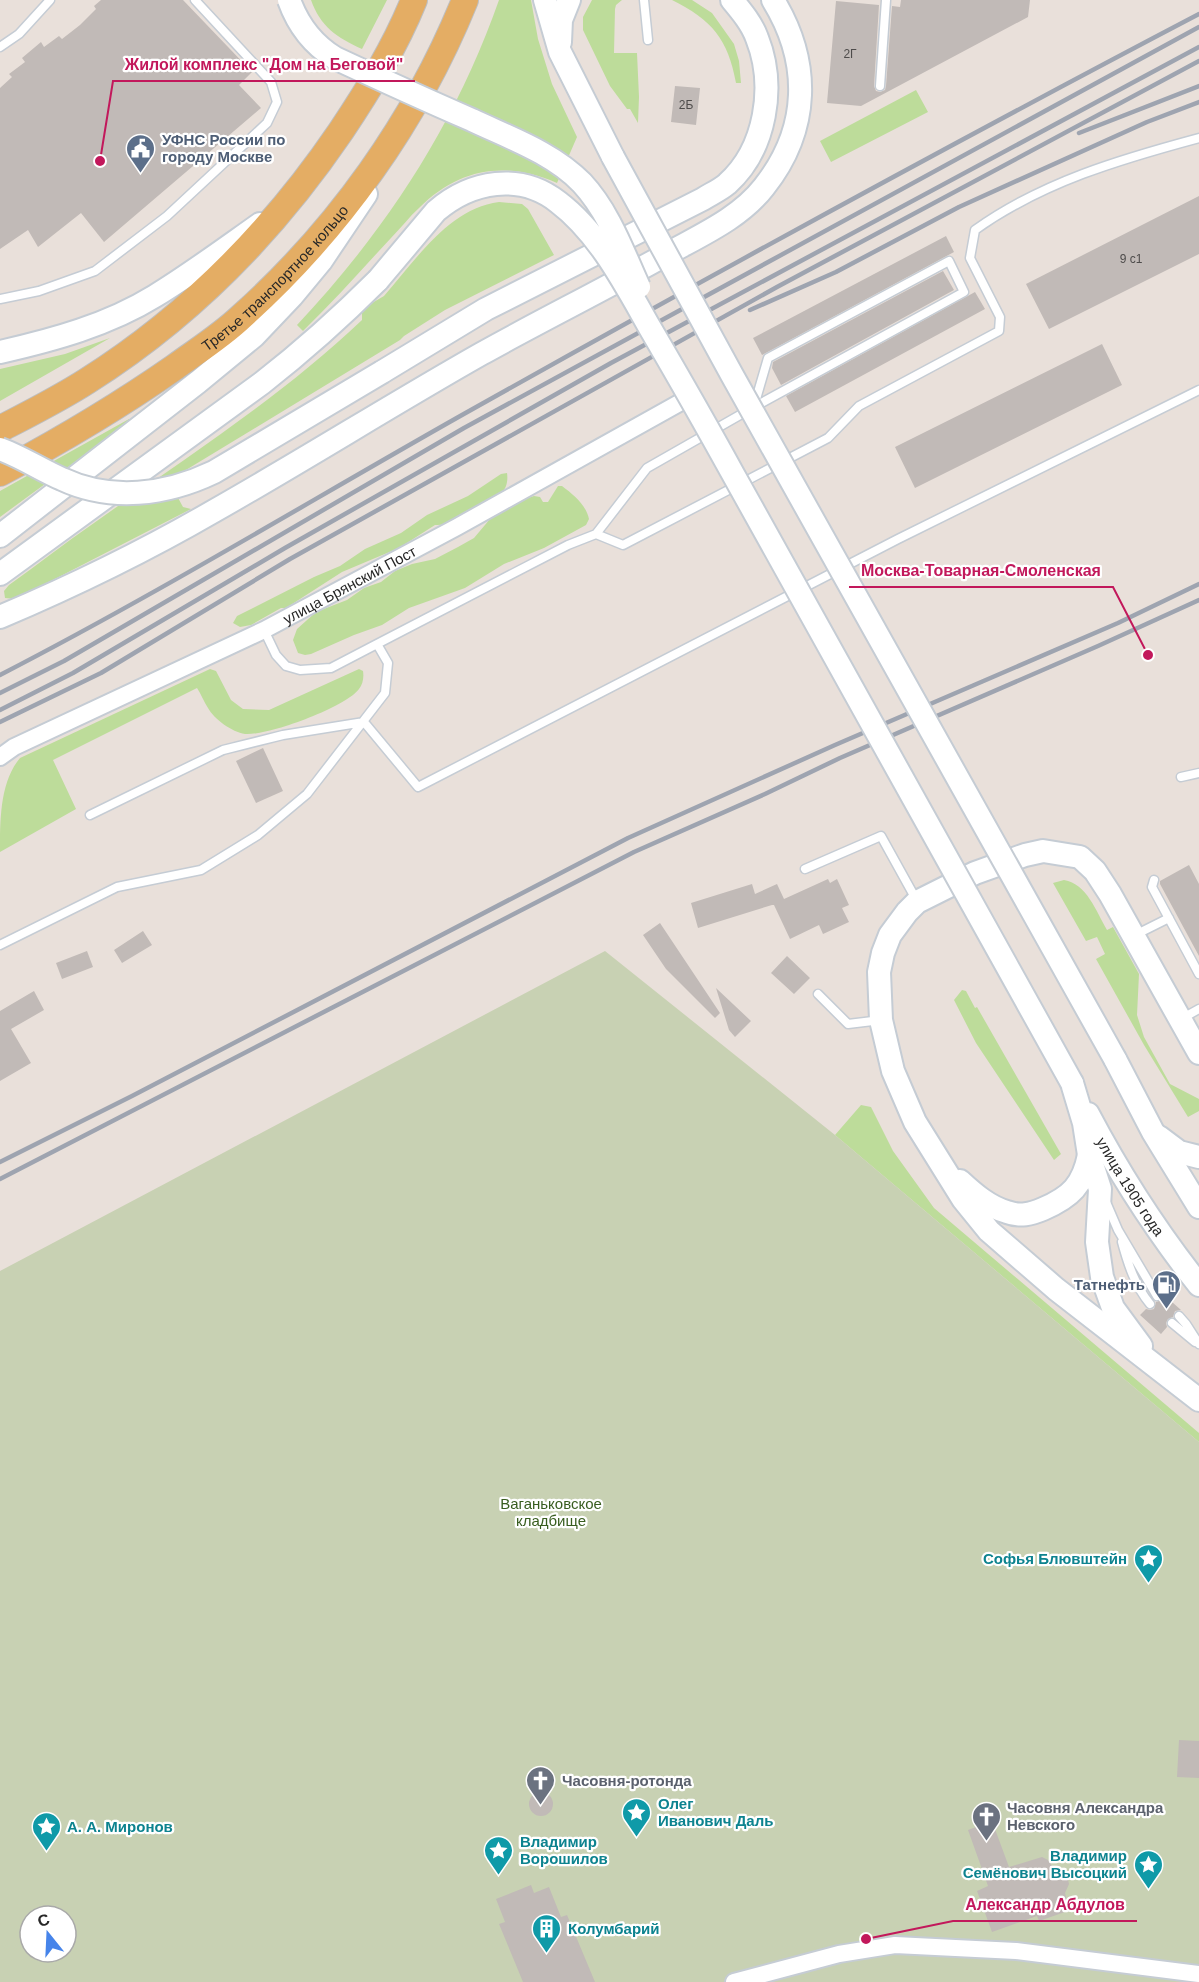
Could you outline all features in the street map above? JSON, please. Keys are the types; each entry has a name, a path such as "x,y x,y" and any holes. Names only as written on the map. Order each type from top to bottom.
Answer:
{"main road":[{"path":"289,0 299,23 314,43 324,51 542,154 564,168 582,184 613,229 690,397"},
{"path":"0,429 86,382 176,317 212,286 289,204 319,164 366,94 414,0"},
{"name":"Третье транспортное кольцо","path":"0,473 102,416 148,386 240,318 287,272 330,225 360,187 410,112 451,34 465,0"},
{"path":"545,0 560,52 613,157 732,375 1116,1059 1153,1132 1196,1200"},
{"path":"560,52 561,20 569,0"},
{"path":"0,449 77,486 129,495 162,490 195,481 214,472 486,309 685,209 728,183 743,164 758,138 764,116 766,75 757,36 744,14 732,0"},
{"path":"0,617 119,562 196,521 480,355 698,237 744,208 766,185 785,155 792,139 799,108 801,76 798,59 790,33 773,0"},
{"path":"0,536 241,348 279,309 321,261 353,216 410,112"},
{"path":"0,574 302,352 378,280 436,212 461,194 488,185 517,184 532,187 558,202 592,237 634,301 690,397 1072,1083 1084,1123 1089,1155 1100,1189 1097,1242 1107,1293 1113,1308 1158,1370"},
{"path":"0,352 64,336 153,297 289,204"},
{"path":"1199,1053 1190,1014 1134,935 1095,872 1080,857 1043,851 975,873 917,902 906,912 890,935 883,953 879,972 881,1020 902,1096 920,1132 963,1199 989,1231 1023,1263 1199,1400"},
{"name":"улица 1905 года","path":"1072,1083 1099,1134 1140,1202 1179,1260 1199,1285"},
{"path":"1153,1132 1179,1152 1199,1156"},
{"path":"939,1162 973,1192 992,1205 1019,1215 1036,1212 1068,1197 1086,1172 1089,1155"}],"street":[{"path":"749,0 757,36"},
{"name":"улица Брянский Пост","path":"0,756 14,747 264,630 457,527 690,397"},
{"path":"734,1982 838,1953 895,1945 1016,1951 1199,1974"}],"lane":[{"path":"0,47 19,34 50,0"},
{"path":"0,299 39,291 94,272 167,216 267,123 277,102 270,82 195,0"},
{"path":"644,0 648,40"},
{"path":"880,86 886,0"},
{"path":"596,534 623,545 828,438 859,406 999,331 1000,317 970,258 975,230 997,215 1059,183 1119,159 1199,138"},
{"path":"264,630 276,655 286,666 300,670 331,668 568,545 596,534 647,468 754,406 964,292 949,261 768,358 754,406"},
{"path":"364,722 418,787 898,539 1199,390"},
{"path":"0,945 117,887 201,870 258,835 307,794 385,693 388,663 377,644"},
{"path":"90,814 223,750 283,735 364,722"},
{"path":"1181,777 1199,773"},
{"path":"805,869 881,836 917,902"},
{"path":"1154,880 1152,887 1199,974"},
{"path":"1134,935 1169,918"},
{"path":"818,994 848,1024 881,1020"},
{"path":"1100,1189 1118,1230 1133,1276 1150,1304"},
{"path":"1118,1230 1157,1296"},
{"path":"1179,1316 1199,1345"},
{"path":"1172,1323 1199,1345"}],"green space":[{"path":"311,0 387,0 362,49 330,30 319,17"},
{"path":"499,0 531,0 538,39 552,84 577,137 557,183 538,176 502,170 467,176 451,184 415,211 303,331 297,325 360,251 389,213 415,173 462,90"},
{"path":"592,0 622,0 615,9 614,53 637,53 638,123 630,109 627,109 610,86 583,30 583,17"},
{"path":"672,0 692,0 712,13 734,44 739,61 741,83 736,83 728,54 716,32 698,15"},
{"path":"916,90 928,112 831,162 820,141"},
{"path":"499,202 522,204 528,209 554,255 445,310 400,340 176,476 171,485 183,507 191,509 16,599 5,598 4,591 9,585 265,401 331,348 362,320 362,313 384,296 421,252 449,225 464,214 481,206"},
{"path":"110,338 0,401 0,369 65,354"},
{"path":"129,419 131,421 0,517 0,491"},
{"path":"507,473 507,483 503,491 491,502 471,514 442,525 435,525 399,548 342,572 286,608 281,608 251,625 240,627 233,623 237,616 340,566 365,549 401,533 427,515 468,496 501,474"},
{"path":"558,486 566,489 582,505 589,519 586,525 544,548 504,564 465,588 409,608 382,625 311,654 298,653 293,640 297,629 316,612 347,600 364,588 381,582 395,571 412,564 435,559 458,547 474,538 490,519 510,504 534,496 540,497 543,502 548,502"},
{"path":"210,669 216,671 231,700 243,709 269,710 359,669 363,671 363,676 359,689 339,704 323,712 271,730 245,734 235,731 214,716 197,688 53,760 76,809 0,852 2,802 8,778 20,758"},
{"path":"1064,880 1079,887 1085,893 1107,930 1113,927 1139,974 1137,1015 1144,1037 1170,1084 1199,1099 1199,1111 1188,1117 1144,1045 1096,959 1105,954 1097,937 1086,941 1053,883"},
{"name":"Ваганьковское кладбище","path":"605,951 835,1135 1199,1442 1199,1982 0,1982 0,1271"},
{"path":"962,990 966,991 975,1008 977,1007 1061,1154 1054,1160 976,1043 954,1000"},
{"path":"861,1105 871,1107 893,1151 934,1208 1199,1433 1199,1442 835,1135"}],"building":[{"path":"101,0 183,0 252,72 239,85 261,108 104,242 81,213 38,247 28,230 0,249 0,88 12,77 9,74 25,62 22,58 41,42 44,47 59,36 62,39 96,9 94,6"},
{"path":"901,0 1030,0 1028,17 861,106 827,103 836,1 879,5 874,86 876,91 880,92 885,90 886,86 892,6 900,7"},
{"path":"675,86 700,88 696,125 671,122"},
{"path":"1199,196 1199,254 1049,329 1026,284"},
{"path":"946,236 954,252 762,355 753,338"},
{"path":"943,271 954,290 781,385 772,368 773,362"},
{"path":"975,292 985,309 795,412 786,396"},
{"path":"1102,344 1122,385 915,488 895,447"},
{"path":"263,748 283,791 256,803 236,761"},
{"path":"1189,865 1199,884 1199,956 1160,884 1160,881"},
{"path":"828,879 830,883 837,879 849,905 842,908 849,922 823,934 819,925 790,939 774,905 698,928 691,903 752,884 755,894 777,884 784,899"},
{"path":"660,923 720,1013 715,1018 666,969 643,935"},
{"path":"143,931 152,945 122,963 114,950"},
{"path":"87,951 93,967 62,979 56,963"},
{"path":"787,956 810,978 794,994 771,973"},
{"path":"716,988 751,1021 735,1037 729,1030"},
{"path":"34,991 44,1010 11,1029 31,1063 0,1081 0,1011"},
{"path":"1163,1294 1181,1310 1175,1311 1173,1317 1168,1319 1167,1327 1161,1334 1140,1315 1146,1309 1154,1309 1156,1302 1162,1300"},
{"path":"1179,1740 1199,1741 1199,1778 1177,1777"},
{"name":"Часовня-ротонда","path":"541,1792 550,1795 553,1804 550,1813 541,1816 532,1813 529,1804 532,1795"},
{"path":"992,1821 1009,1867 1042,1857 1048,1860 1055,1870 1067,1875 1069,1884 1065,1893 1068,1905 1065,1912 1039,1921 1037,1916 992,1932 977,1891 988,1886 968,1830"},
{"name":"Колумбарий","path":"531,1885 534,1893 549,1887 561,1917 567,1915 595,1982 523,1982 499,1924 505,1922 496,1899"}],"railway":[{"path":"0,675 175,580 462,415 737,262 1199,14"},
{"path":"0,693 64,661 464,428 1199,27"},
{"path":"0,710 73,673 285,548 611,363 1199,47"},
{"path":"0,722 101,673 290,559 777,287 1199,61"},
{"path":"1079,133 1199,86"},
{"path":"750,310 836,272 959,207 1147,122 1199,102"},
{"path":"0,1162 132,1096 628,838 835,745 1118,623 1199,584"},
{"path":"0,1179 634,852 840,758 1199,600"}],"place":[{"name":"Жилой комплекс \"Дом на Беговой\"","path":"100,161"},
{"name":"УФНС России по городу Москве","path":"141,174"},
{"name":"Москва-Товарная-Смоленская","path":"1148,655"},
{"name":"Татнефть","path":"1166,1310"},
{"name":"Софья Блювштейн","path":"1148,1584"},
{"name":"Часовня-ротонда","path":"541,1806"},
{"name":"Олег Иванович Даль","path":"637,1838"},
{"name":"Часовня Александра Невского","path":"986,1842"},
{"name":"А. А. Миронов","path":"46,1852"},
{"name":"Владимир Ворошилов","path":"499,1876"},
{"name":"Владимир Семёнович Высоцкий","path":"1148,1890"},
{"name":"Александр Абдулов","path":"866,1939"},
{"name":"Колумбарий","path":"547,1954"}]}
